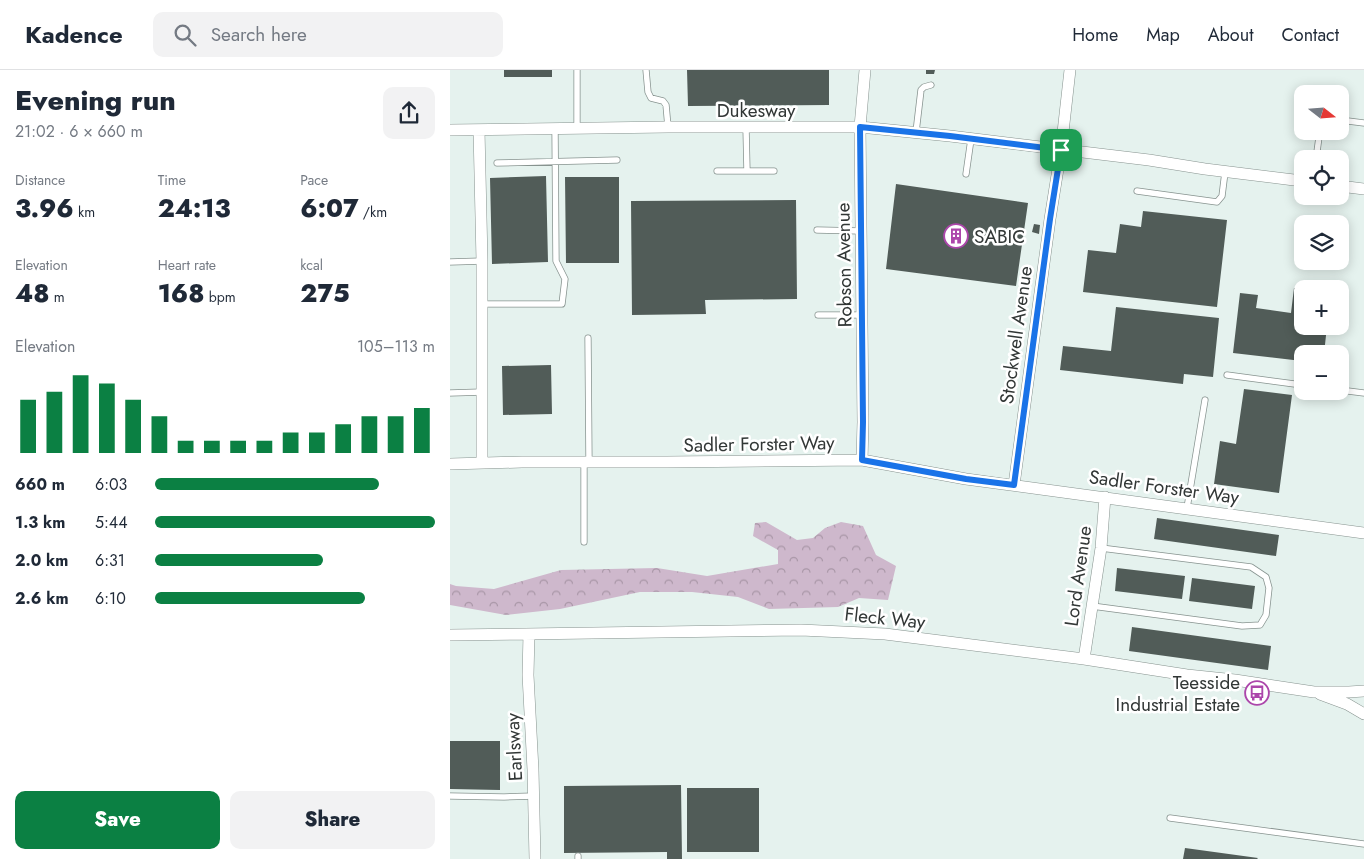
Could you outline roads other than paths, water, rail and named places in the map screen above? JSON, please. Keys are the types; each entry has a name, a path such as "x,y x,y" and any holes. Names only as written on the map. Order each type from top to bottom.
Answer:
{"street":[{"name":"Robson Avenue","path":"862,460 860,127 865,70"},
{"name":"Stockwell Avenue","path":"1014,485 1047,238 1061,150 1070,70"},
{"name":"Dukesway","path":"450,130 860,127 1149,160 1294,180"},
{"path":"479,130 482,262 482,463"},
{"path":"1349,187 1364,189"},
{"name":"Sadler Forster Way","path":"450,464 862,460 966,479 1364,533"},
{"name":"Lord Avenue","path":"1084,660 1101,548 1105,497"},
{"name":"Fleck Way","path":"450,635 801,630 885,634 1314,692 1364,691"},
{"name":"Earlsway","path":"529,634 528,675 534,796 534,859"},
{"name":"Fleck Way","path":"1314,692 1347,704 1364,714"}],"lane":[{"path":"577,70 577,129"},
{"path":"646,70 648,92 652,98 663,101 666,104 668,127"},
{"path":"916,132 921,90 931,85"},
{"path":"1349,121 1364,123"},
{"path":"746,128 747,171"},
{"path":"482,304 562,304 565,278 556,261 555,129"},
{"path":"966,174 971,139"},
{"path":"498,163 617,160"},
{"path":"717,171 774,171"},
{"path":"1138,191 1218,202 1222,196 1225,172"},
{"path":"817,230 861,231"},
{"path":"450,262 482,262"},
{"path":"818,315 862,315"},
{"path":"584,542 588,338"},
{"path":"1227,375 1294,384"},
{"path":"1349,391 1364,393"},
{"path":"450,393 482,392"},
{"path":"1187,508 1205,400"},
{"path":"1092,606 1242,626 1260,625 1266,615 1269,588 1266,577 1251,566 1101,548"},
{"path":"450,796 534,796"},
{"path":"1170,818 1364,844"}],"place":[{"name":"SABIC","path":"956,236"},
{"name":"Teesside Industrial Estate","path":"1257,693"}]}
